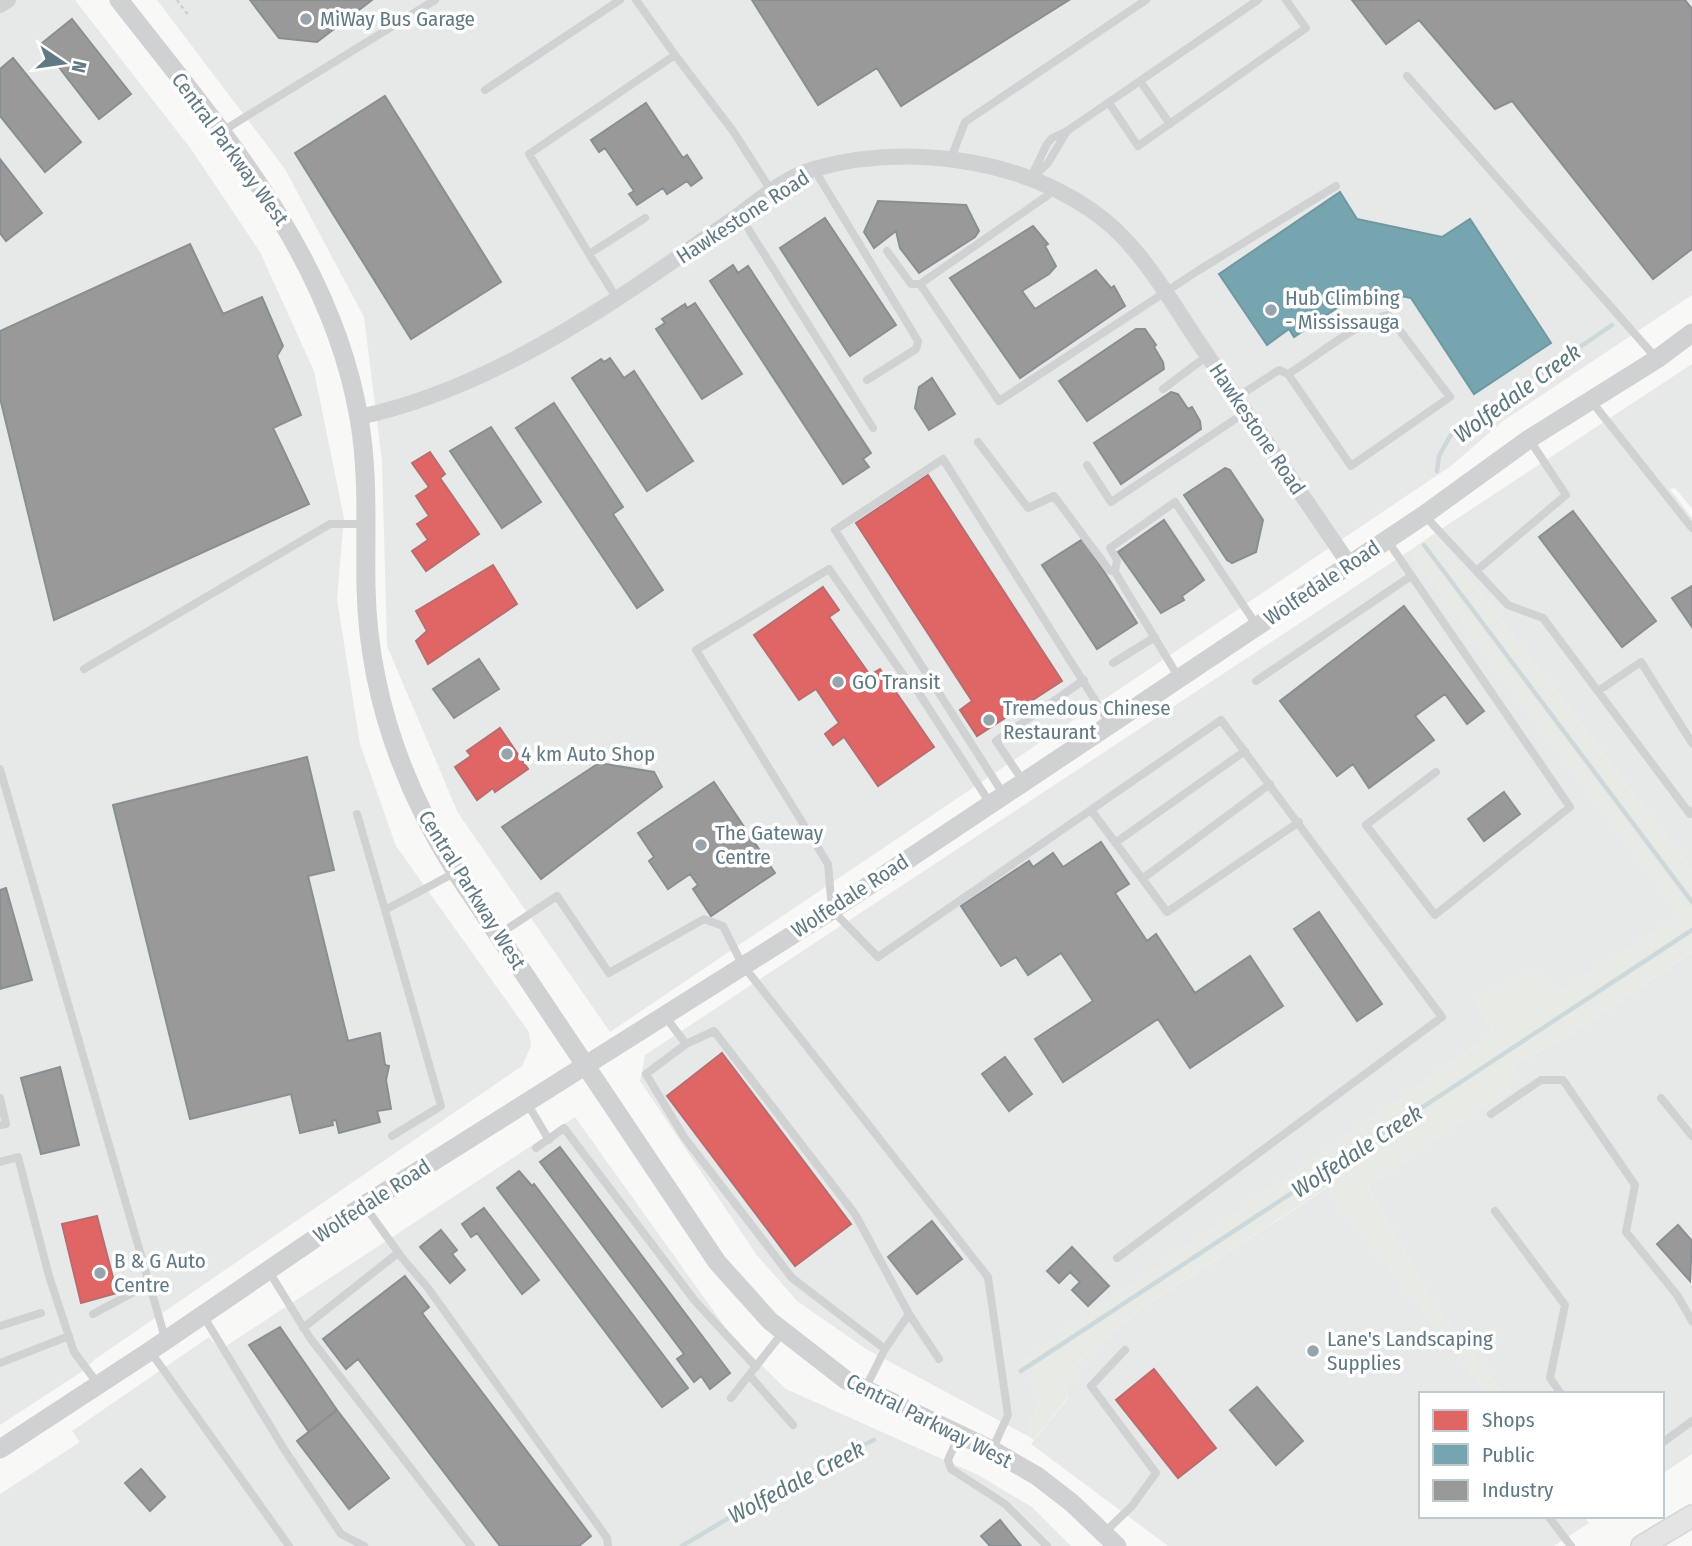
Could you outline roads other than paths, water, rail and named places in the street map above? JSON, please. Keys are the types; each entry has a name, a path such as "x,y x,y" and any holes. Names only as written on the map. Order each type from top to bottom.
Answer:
{"main road":[{"path":"1642,1546 1692,1516"}],"street":[{"path":"0,5 8,0"},
{"name":"Central Parkway West","path":"119,0 221,132 281,216 318,286 343,355 359,418 367,524 368,627 377,691 401,765 425,818 456,872 717,1262 783,1332 824,1365 865,1390 992,1450 1037,1476 1113,1542"},
{"name":"Hawkestone Road","path":"359,418 402,408 498,369 671,264 772,192 814,169 905,154 951,158 1030,179 1092,210 1144,260 1349,564"},
{"name":"Wolfedale Road","path":"0,1448 364,1205 742,964 832,910 1424,515 1529,439 1592,402 1692,333"}],"lane":[{"path":"221,132 435,0"},
{"path":"485,90 620,0"},
{"path":"636,0 733,131 772,192"},
{"path":"951,158 965,122 1146,0"},
{"path":"1030,179 1047,144 1258,0"},
{"path":"1109,103 1138,146 1306,28 1286,0"},
{"path":"616,297 530,154 675,55"},
{"path":"1407,76 1657,359"},
{"path":"1140,81 1170,124"},
{"path":"814,169 918,341 916,349 867,380"},
{"path":"920,284 999,401 1336,186"},
{"path":"887,251 911,284 920,284 1054,191"},
{"path":"739,214 873,428"},
{"path":"589,254 645,218"},
{"path":"1087,465 1111,502 1241,405 1279,370 1288,374 1351,466 1451,397 1388,315 1373,318 1288,374"},
{"path":"1163,389 1207,356"},
{"path":"1592,402 1692,527"},
{"path":"1476,571 1566,495 1529,439"},
{"path":"978,442 1028,508 1054,496 1109,570 1115,572"},
{"path":"997,799 835,530 943,459 1110,724"},
{"path":"1179,678 1115,572 1116,560 1110,548 1175,502 1256,626"},
{"path":"1424,515 1508,605 1543,618 1690,814 1692,811"},
{"path":"83,669 330,524 367,524"},
{"path":"1387,540 1570,807 1435,915 1366,825 1437,772"},
{"path":"997,799 914,684 904,676 829,569 696,650 828,864 832,910 878,957 1221,720 1442,1017 1117,1258"},
{"path":"1256,681 1410,576"},
{"path":"1112,663 1155,637"},
{"path":"1598,691 1641,662 1692,743"},
{"path":"1023,782 996,741 1084,680"},
{"path":"1115,843 1245,751"},
{"path":"0,769 149,1284 158,1345 289,1546"},
{"path":"1142,878 1269,784"},
{"path":"1091,810 1167,912 1299,822"},
{"path":"357,814 441,1106 392,1136"},
{"path":"385,910 456,872"},
{"path":"498,935 557,896 609,972 704,919 723,926 742,964 988,1277 1008,1415 992,1450"},
{"path":"663,1014 687,1044"},
{"path":"885,1349 792,1278 684,1137 646,1074 687,1044 714,1031 855,1214 909,1314 939,1359"},
{"path":"1491,1114 1541,1080 1563,1080 1635,1185 1626,1232 1677,1295 1692,1321"},
{"path":"0,1098 6,1124 0,1125"},
{"path":"1661,1098 1692,1136"},
{"path":"526,1102 549,1140"},
{"path":"536,1148 564,1128 695,1301 756,1367"},
{"path":"0,1162 18,1157 49,1276 74,1352 98,1384"},
{"path":"364,1205 398,1253 428,1288 599,1526 607,1538 608,1546"},
{"path":"1495,1211 1565,1305 1550,1378 1560,1392"},
{"path":"303,1328 398,1253"},
{"path":"268,1270 303,1328 471,1546"},
{"path":"93,1314 149,1284"},
{"path":"0,1326 41,1313"},
{"path":"202,1314 284,1449 341,1534 364,1546"},
{"path":"865,1390 885,1349 909,1314"},
{"path":"731,1398 783,1332"},
{"path":"0,1363 69,1336"},
{"path":"1113,1542 1132,1506 1156,1474 1091,1386 1125,1350"},
{"path":"749,1375 793,1425"},
{"path":"1664,1442 1692,1422"},
{"path":"959,1435 948,1460 951,1469 1005,1504 1048,1546"},
{"path":"1550,1518 1571,1546"}],"waterway":[{"name":"Wolfedale Creek","path":"1437,471 1439,456 1450,436 1612,325"},
{"name":"Wolfedale Creek","path":"1424,545 1692,902"},
{"name":"Wolfedale Creek","path":"1021,1371 1692,930"},
{"name":"Wolfedale Creek","path":"682,1546 789,1482 874,1440"}],"place":[{"name":"MiWay Bus Garage","path":"306,19"},
{"name":"Hub Climbing - Mississauga","path":"1271,310"},
{"name":"GO Transit","path":"838,682"},
{"name":"Tremedous Chinese Restaurant","path":"989,720"},
{"name":"4 km Auto Shop","path":"507,754"},
{"name":"The Gateway Centre","path":"701,845"},
{"name":"B & G Auto Centre","path":"100,1273"},
{"name":"Lane's Landscaping Supplies","path":"1313,1351"}]}
